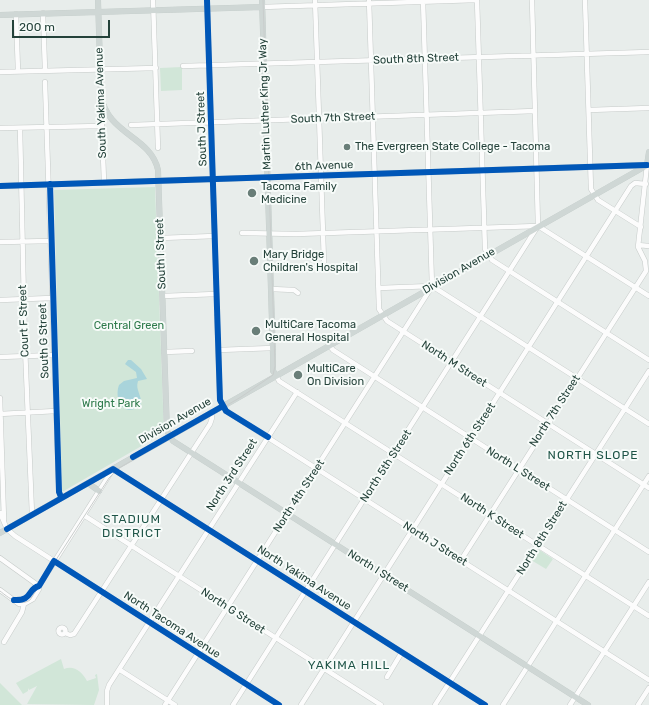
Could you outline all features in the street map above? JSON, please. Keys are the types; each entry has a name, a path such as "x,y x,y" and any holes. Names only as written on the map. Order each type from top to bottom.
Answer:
{"main road":[{"name":"South Yakima Avenue","path":"98,0 101,95"},
{"name":"Martin Luther King Jr Way","path":"262,0 273,371 276,375"},
{"path":"0,15 262,7"},
{"name":"South I Street","path":"101,95 103,107 109,118 151,154 157,166 159,181 167,431 170,436"},
{"path":"648,165 649,152"},
{"name":"6th Avenue","path":"0,186 648,165"},
{"name":"Division Avenue","path":"0,533 594,194 648,165"},
{"name":"North I Street","path":"170,436 173,441 588,705"},
{"path":"88,483 99,491"}],"street":[{"path":"153,0 158,148"},
{"name":"South J Street","path":"208,0 217,306"},
{"path":"262,7 316,3 477,0 480,114 486,249 488,255 492,260 649,360"},
{"path":"532,0 538,226"},
{"path":"586,0 592,189 598,200 640,226"},
{"path":"423,1 432,286"},
{"path":"369,2 379,310 382,315"},
{"path":"316,3 324,262"},
{"path":"43,13 45,70"},
{"path":"16,14 18,71"},
{"name":"South 8th Street","path":"183,66 649,52"},
{"path":"0,72 156,68"},
{"name":"South G Street","path":"45,82 50,184 52,298 59,492 61,498"},
{"name":"South Yakima Avenue","path":"101,95 104,182"},
{"path":"589,110 649,108"},
{"name":"South 7th Street","path":"131,125 535,112"},
{"path":"0,128 102,126"},
{"name":"Court F Street","path":"20,128 25,356 32,514"},
{"path":"648,165 638,245 649,246"},
{"name":"North 6th Street","path":"301,705 323,668 354,622 631,186 635,183 646,184"},
{"path":"242,233 323,233 538,226 649,296"},
{"name":"North 5th Street","path":"233,705 538,226"},
{"path":"161,238 215,236"},
{"path":"0,242 51,241"},
{"name":"North 7th Street","path":"460,560 646,271 645,261 640,253 638,245"},
{"path":"379,288 432,286 649,424"},
{"name":"North 4th Street","path":"167,703 432,286"},
{"path":"271,289 294,290 298,293"},
{"path":"163,296 216,294"},
{"path":"0,300 52,298"},
{"name":"North M Street","path":"382,315 386,320 404,332 649,488"},
{"path":"217,316 220,400 223,406"},
{"name":"North L Street","path":"329,345 332,350 649,552"},
{"path":"219,350 273,348"},
{"path":"164,352 192,351"},
{"path":"0,356 55,355"},
{"name":"North 8th Street","path":"435,705 649,371"},
{"name":"North K Street","path":"276,375 279,381 649,616"},
{"name":"North 3rd Street","path":"107,705 107,691 179,576 298,392"},
{"path":"0,398 1,471 5,522 7,529"},
{"name":"North J Street","path":"223,406 226,411 649,680"},
{"path":"0,413 56,411"},
{"path":"65,633 70,635 74,634 103,592 212,421 211,412"},
{"path":"71,535 72,530 88,509 113,469"},
{"name":"North Yakima Avenue","path":"113,469 163,499 209,530 484,705"},
{"path":"503,705 649,476"},
{"path":"0,497 3,488"},
{"path":"0,590 19,604 33,599 39,589 39,586 71,535 85,516 88,509"},
{"path":"0,513 5,522"},
{"name":"North G Street","path":"85,516 382,705"},
{"name":"North Tacoma Avenue","path":"7,529 54,562 279,705"},
{"path":"0,558 39,586"},
{"path":"570,705 649,582"},
{"path":"4,642 22,612 25,601"},
{"path":"387,677 402,652"},
{"path":"120,670 167,703 175,705"},
{"path":"638,705 649,688"}],"green space":[{"path":"182,67 182,90 161,91 160,68"},
{"name":"Wright Park","path":"155,187 164,433 62,492 54,190"},
{"path":"538,549 553,559 546,569 531,560"},
{"path":"61,659 64,669 71,668 77,670 87,681 96,678 95,675 97,674 99,690 94,705 27,704 37,686 29,690 28,688 28,691 23,694 16,683"},
{"path":"0,683 22,705 0,705"}],"water":[{"path":"128,360 131,360 141,369 147,379 138,381 137,387 141,398 141,404 131,410 122,406 118,397 119,385 124,381 137,378 136,372 125,364"}],"tunnel":[{"path":"217,306 217,316"}],"tram line":[{"path":"0,591 14,601 22,603 30,600 109,478 119,468 241,397 273,375 275,366 263,0"}],"cycle path":[{"path":"207,0 220,400 226,411 268,437"},
{"path":"0,186 647,165"},
{"path":"50,184 59,492 61,497"},
{"path":"133,457 223,406"},
{"path":"7,529 113,469 485,705"},
{"path":"14,600 24,599 39,586 54,561 279,705"}],"place":[{"name":"The Evergreen State College - Tacoma","path":"347,147"},
{"name":"Tacoma Family Medicine","path":"252,193"},
{"name":"Mary Bridge Children's Hospital","path":"254,261"},
{"name":"MultiCare Tacoma General Hospital","path":"256,331"},
{"name":"MultiCare On Division","path":"298,375"}],"district":[{"name":"NORTH SLOPE","path":"593,456"},
{"name":"STADIUM DISTRICT","path":"132,527"},
{"name":"YAKIMA HILL","path":"349,666"}],"park label":[{"name":"Central Green","path":"129,326"}]}
